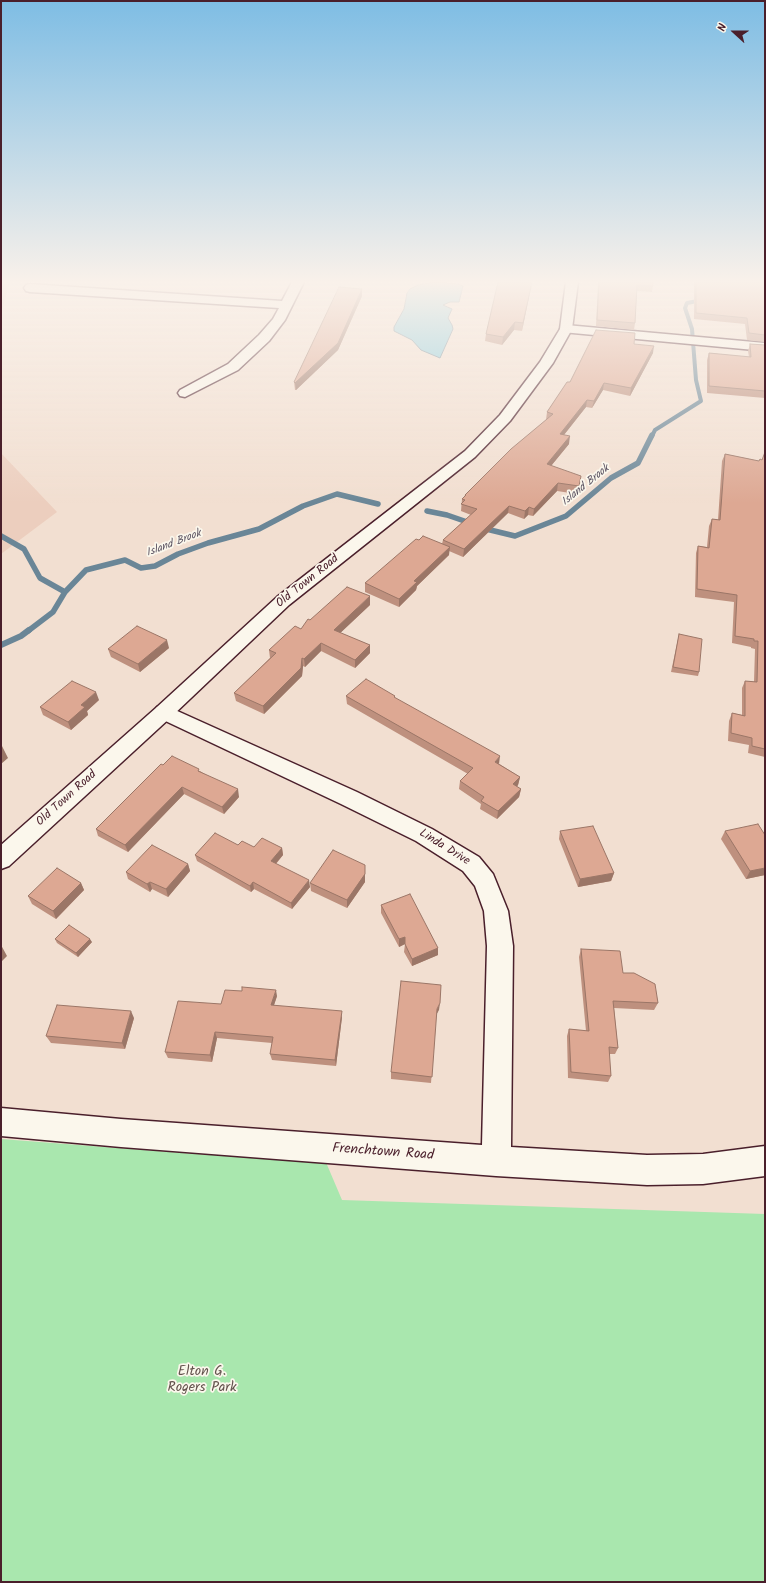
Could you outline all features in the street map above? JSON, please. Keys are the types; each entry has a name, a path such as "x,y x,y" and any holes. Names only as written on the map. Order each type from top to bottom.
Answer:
{"street":[{"path":"185,393 233,367 245,356"},
{"name":"Old Town Road","path":"1,859 164,712 283,601 470,454 505,418 551,356"},
{"name":"Linda Drive","path":"164,712 349,798 424,835 471,864 485,881 496,911 500,946 496,1161"},
{"name":"Frenchtown Road","path":"1,1122 121,1133 496,1161 647,1170 703,1169 765,1161"}],"shaded area":[{"path":"1,453 57,512 1,554"}],"green space":[{"name":"Elton G. Rogers Park","path":"1,1139 195,1154 325,1160 342,1200 765,1214 765,1582 1,1582"}],"building":[{"path":"306,356 324,356 295,383 294,382"},
{"path":"583,356 649,356 631,388 604,383 594,401 587,400 560,434 570,436 547,464 581,476 579,486 558,483 534,509 529,507 525,511 509,506 464,549 443,540 477,509 461,504 465,500 462,499 465,495 511,449 553,414 547,412 567,382 570,382"},
{"path":"709,356 765,356 765,391 709,386"},
{"path":"765,452 765,749 752,746 752,738 731,733 732,713 745,716 745,681 757,682 758,641 735,636 737,595 697,589 698,546 709,548 712,519 720,520 725,454 759,461 760,459 762,460"},
{"path":"423,536 450,547 414,581 417,582 399,599 365,583 416,539 419,540"},
{"path":"347,587 370,596 334,630 370,645 355,660 321,643 304,659 302,658 301,668 263,706 234,693 276,653 269,650 295,626 301,629 308,619 310,620"},
{"path":"137,626 167,640 138,664 108,649"},
{"path":"679,634 702,639 699,672 673,667"},
{"path":"366,679 395,696 394,697 500,756 495,762 520,777 513,784 521,789 498,811 481,801 484,797 460,781 473,768 346,696"},
{"path":"72,681 96,692 81,705 85,707 68,722 40,707"},
{"path":"172,756 199,769 198,771 238,789 222,807 182,787 125,845 96,829 161,764 163,765"},
{"path":"758,824 765,835 765,868 750,871 725,831"},
{"path":"593,826 614,873 580,879 560,831"},
{"path":"215,833 238,845 242,841 254,847 262,838 282,848 271,861 309,880 291,903 253,882 250,886 195,855"},
{"path":"152,845 188,864 166,889 150,882 147,884 126,872"},
{"path":"333,850 365,865 365,874 347,900 310,883"},
{"path":"57,868 81,883 53,911 28,896"},
{"path":"410,894 438,948 412,959 405,944 405,937 399,939 381,905"},
{"path":"69,925 90,939 76,953 55,939"},
{"path":"581,949 620,951 623,973 634,973 655,984 658,1003 613,1001 618,1048 609,1047 611,1076 571,1072 569,1029 589,1031"},
{"path":"401,981 441,985 440,1003 437,1009 432,1077 391,1072"},
{"path":"242,987 276,990 271,1005 342,1011 335,1060 270,1054 273,1037 215,1032 210,1055 165,1052 178,1001 221,1004 225,990 242,991"},
{"path":"57,1005 131,1011 122,1043 46,1036"}],"waterway":[{"name":"Island Brook","path":"652,436 655,430 701,401 696,380 694,356"},
{"name":"Island Brook","path":"482,528 515,536 566,516 611,478 638,463 652,435"},
{"name":"Island Brook","path":"65,592 86,570 125,560 141,568 155,566 178,554 208,543 259,529 303,506 337,494 378,504"},
{"name":"Island Brook","path":"427,511 447,515 473,524"},
{"path":"1,536 24,549 40,578 65,592"},
{"name":"Island Brook","path":"28,631 53,612 65,592"},
{"name":"Island Brook","path":"1,645 21,636 29,630"}]}
